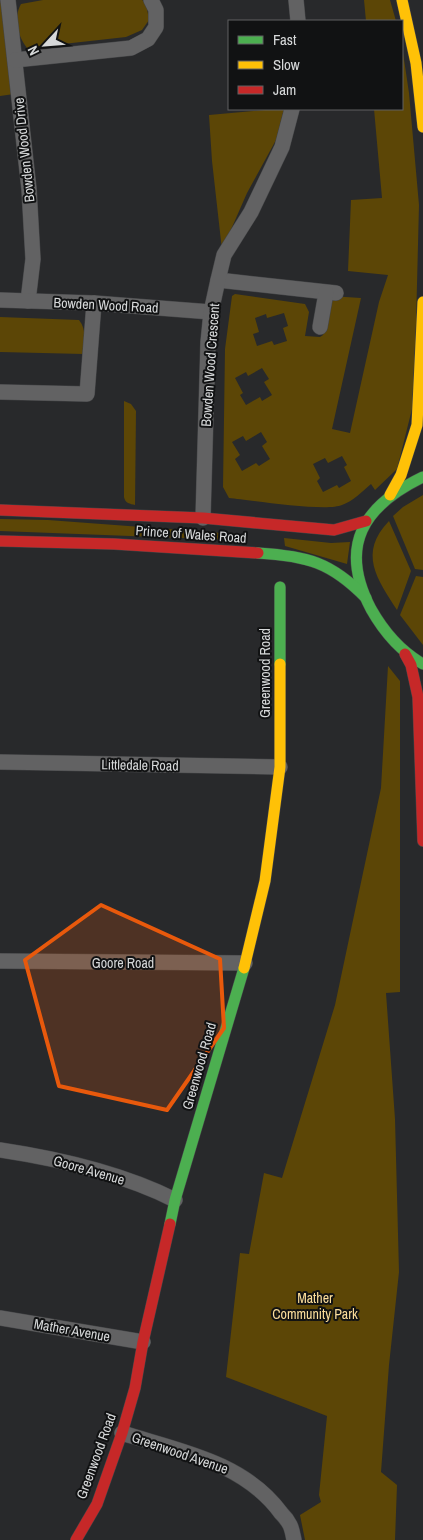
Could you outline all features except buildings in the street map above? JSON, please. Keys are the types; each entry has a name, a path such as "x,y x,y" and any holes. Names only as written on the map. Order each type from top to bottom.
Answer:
{"main road":[{"path":"402,0 407,15 420,92 423,127"},
{"path":"423,302 417,425 401,475 390,495 366,521 356,547 358,576 366,598 378,620 405,654 411,665 418,698 423,841"},
{"path":"390,495 423,477"},
{"name":"Prince of Wales Road","path":"0,510 203,518 334,530 366,521"},
{"name":"Prince of Wales Road","path":"0,541 114,544 290,555 329,567 350,581 366,598"},
{"name":"Greenwood Road","path":"76,1540 97,1504 122,1433 135,1388 143,1342 175,1200 245,963 265,881 280,767 280,587"},
{"path":"405,654 423,664"}],"street":[{"name":"Bowden Wood Drive","path":"8,0 29,199 33,259 28,301"},
{"path":"15,60 130,48 148,39 156,26 156,10 151,0"},
{"path":"296,0 298,20"},
{"name":"Bowden Wood Crescent","path":"203,518 208,342 211,312 224,255 251,212 282,147 292,110"},
{"path":"218,280 331,293 320,328"},
{"name":"Bowden Wood Road","path":"0,300 94,303 211,312"},
{"path":"0,392 87,394 94,303"},
{"name":"Littledale Road","path":"0,762 280,767"},
{"name":"Goore Road","path":"0,961 245,963"},
{"name":"Goore Avenue","path":"0,1150 38,1156 115,1176 158,1191 175,1200"},
{"name":"Mather Avenue","path":"0,1318 143,1342"},
{"name":"Greenwood Avenue","path":"122,1433 203,1458 234,1471 254,1484 272,1500 290,1525 294,1540"}],"highlighted area":[{"path":"101,905 220,959 224,1028 167,1110 59,1086 25,960"}],"green space":[{"path":"0,0 5,0 14,94 0,96"},
{"path":"43,0 142,0 146,3 149,20 142,30 126,37 27,48 17,26 19,9 21,4"},
{"path":"364,0 390,0 396,20 366,20"},
{"path":"403,53 409,93 419,205 412,409 397,469 375,490 371,484 350,501 333,507 229,498 223,487 225,349 232,296 235,294 305,304 309,312 305,336 320,337 323,335 330,296 361,298 332,429 350,433 379,302 388,275 348,271 351,200 382,198 374,110 403,110","holes":["284,313 288,326 283,328 287,341 274,345 272,341 257,346 253,334 259,332 255,318 266,314 267,318","262,368 269,379 264,382 272,395 262,401 260,397 246,405 240,395 243,393 235,378 246,372 248,376","261,432 267,442 262,446 270,459 259,466 256,463 242,471 235,459 240,455 232,442 243,436 246,441","342,456 347,465 344,467 351,481 339,488 337,485 323,492 317,481 320,478 313,464 325,458 328,463"]},
{"path":"284,110 276,140 247,193 222,250 212,161 209,115"},
{"path":"0,317 79,320 84,332 84,354 0,352"},
{"path":"124,401 131,404 136,411 135,505 127,502 124,497"},
{"path":"423,495 423,570 415,569 393,516 403,507"},
{"path":"0,519 48,520 235,534 234,540 0,531"},
{"path":"389,521 411,571 397,610 378,577 373,555 374,544"},
{"path":"284,538 331,543 350,542 347,564 285,546"},
{"path":"416,576 423,577 423,645 400,615"},
{"name":"Mather Community Park","path":"388,666 400,681 400,992 386,993 395,1119 399,1272 389,1365 381,1472 397,1485 395,1540 305,1540 300,1515 321,1502 319,1495 327,1416 226,1377 240,1253 249,1254 264,1173 282,1178 335,1005 381,788"}],"traffic: fast":[{"path":"423,477 402,488 371,515 362,530 357,547 357,566 361,586 371,609 393,640 423,664"},
{"path":"258,553 291,556 317,563 341,576 366,598"},
{"path":"280,587 280,664"},
{"path":"170,1224 175,1200 244,968"}],"traffic: slow":[{"path":"402,0 416,63 423,127"},
{"path":"390,495 401,475 417,425 423,302"},
{"path":"244,968 265,881 280,767 280,664"}],"traffic: jam":[{"path":"0,510 203,518 334,530 366,521"},
{"path":"0,541 114,544 258,553"},
{"path":"405,654 411,665 418,697 423,841"},
{"path":"76,1540 97,1504 122,1433 135,1388 143,1342 170,1224"}]}
